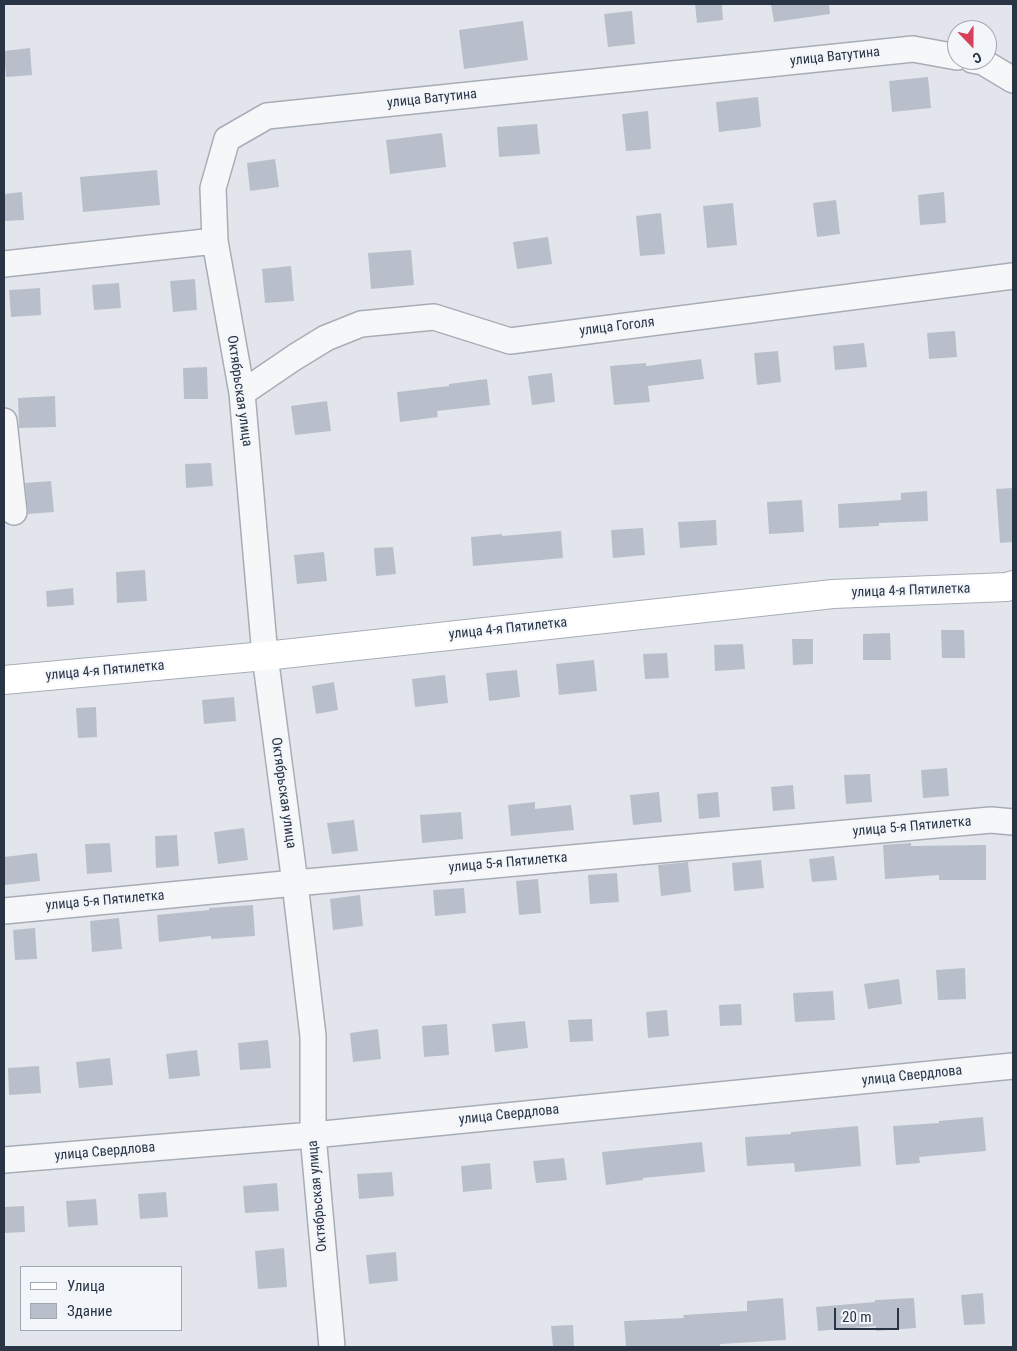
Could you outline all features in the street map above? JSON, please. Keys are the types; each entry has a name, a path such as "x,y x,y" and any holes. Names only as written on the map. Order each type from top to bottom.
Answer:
{"street":[{"name":"улица Ватутина","path":"215,241 213,188 227,139 267,116 913,49 947,55"},
{"path":"996,70 1013,80"},
{"path":"4,264 215,241"},
{"name":"Октябрьская улица","path":"215,241 242,393 265,656 313,1036 313,1134 332,1347"},
{"name":"улица Гоголя","path":"242,393 326,338 361,324 434,317 510,341 1013,276"},
{"path":"4,421 14,512"},
{"name":"улица 4-я Пятилетка","path":"4,680 265,656 834,594 1007,587 1013,585"},
{"name":"улица 5-я Пятилетка","path":"4,911 990,820 1013,822"},
{"name":"улица Свердлова","path":"4,1160 313,1134 1013,1066"}],"building":[{"path":"695,4 722,4 723,20 697,23"},
{"path":"771,4 829,4 830,14 774,22"},
{"path":"632,11 635,44 608,47 604,14"},
{"path":"523,21 528,60 464,69 459,30"},
{"path":"30,48 32,75 6,77 4,51"},
{"path":"928,77 931,108 892,112 889,81"},
{"path":"758,97 761,127 719,132 716,102"},
{"path":"648,111 651,149 626,151 622,114"},
{"path":"537,124 540,154 499,157 497,127"},
{"path":"442,133 446,167 390,174 386,140"},
{"path":"275,159 279,187 250,191 247,163"},
{"path":"157,170 160,205 83,212 80,177"},
{"path":"22,192 24,220 4,221 4,194"},
{"path":"944,192 946,223 920,225 918,195"},
{"path":"836,200 840,234 817,237 813,203"},
{"path":"733,203 737,245 707,248 703,206"},
{"path":"661,213 665,254 640,256 636,216"},
{"path":"548,237 552,264 517,269 513,242"},
{"path":"411,250 414,285 371,289 368,253"},
{"path":"291,266 294,301 265,303 262,269"},
{"path":"195,279 197,310 173,312 170,281"},
{"path":"119,283 121,308 94,310 92,285"},
{"path":"40,288 41,315 11,317 9,290"},
{"path":"955,331 957,357 929,359 927,333"},
{"path":"864,343 867,367 835,370 833,346"},
{"path":"778,351 781,382 757,385 754,353"},
{"path":"701,359 704,379 648,386 650,402 614,405 610,366 646,363 646,366"},
{"path":"207,367 208,399 184,399 183,368"},
{"path":"552,373 555,402 532,405 528,376"},
{"path":"487,379 490,405 437,411 438,417 400,422 397,392"},
{"path":"55,396 56,427 19,428 18,398"},
{"path":"327,401 331,431 295,435 291,406"},
{"path":"211,463 213,486 186,488 185,464"},
{"path":"51,481 54,512 28,514 25,483"},
{"path":"1013,488 1013,542 1000,543 996,489"},
{"path":"927,491 928,521 879,523 879,526 839,528 838,504 901,500 901,493"},
{"path":"802,500 804,532 769,534 767,502"},
{"path":"716,520 717,545 680,548 678,522"},
{"path":"643,528 645,555 613,558 611,530"},
{"path":"561,531 563,558 473,566 471,537"},
{"path":"393,547 396,574 376,576 374,548"},
{"path":"324,552 327,581 297,584 294,555"},
{"path":"145,570 147,601 117,603 116,572"},
{"path":"73,588 74,605 47,607 46,591"},
{"path":"941,630 964,630 965,658 942,658"},
{"path":"890,633 891,660 863,660 863,634"},
{"path":"792,639 813,639 813,664 793,665"},
{"path":"743,644 745,669 715,671 714,645"},
{"path":"667,653 669,678 645,679 643,654"},
{"path":"594,660 597,691 559,695 556,664"},
{"path":"517,670 520,697 489,701 486,673"},
{"path":"445,675 448,703 415,707 412,679"},
{"path":"334,682 338,710 316,714 312,686"},
{"path":"234,697 236,721 204,724 202,700"},
{"path":"96,707 97,737 78,738 76,708"},
{"path":"947,768 949,796 923,798 921,770"},
{"path":"870,774 872,802 846,804 844,775"},
{"path":"793,785 795,809 773,811 771,787"},
{"path":"659,792 662,822 633,825 630,795"},
{"path":"718,792 720,817 699,819 697,794"},
{"path":"535,802 535,809 571,805 574,830 511,836 508,805"},
{"path":"461,812 463,839 422,843 420,815"},
{"path":"354,820 358,851 332,854 327,823"},
{"path":"244,828 248,860 218,864 214,832"},
{"path":"177,835 179,866 156,868 155,836"},
{"path":"110,843 112,872 87,874 85,844"},
{"path":"911,843 911,846 986,845 986,880 939,880 939,875 885,879 883,845"},
{"path":"37,853 40,881 5,885 4,857"},
{"path":"834,856 837,880 812,882 809,859"},
{"path":"761,860 764,888 734,891 732,863"},
{"path":"688,862 691,892 661,896 658,865"},
{"path":"617,873 619,902 590,904 588,875"},
{"path":"538,879 541,913 519,915 516,881"},
{"path":"464,888 466,913 435,916 433,890"},
{"path":"360,895 363,926 333,930 330,899"},
{"path":"253,905 255,936 211,939 211,936 159,942 157,915 209,910 209,908"},
{"path":"119,918 122,949 92,952 90,921"},
{"path":"35,928 37,959 15,960 13,930"},
{"path":"965,968 966,999 938,1000 936,970"},
{"path":"899,979 902,1004 868,1009 864,984"},
{"path":"833,991 835,1020 795,1022 793,993"},
{"path":"741,1004 742,1025 720,1026 719,1005"},
{"path":"667,1010 669,1036 648,1038 646,1012"},
{"path":"592,1019 593,1041 570,1042 568,1020"},
{"path":"525,1021 528,1048 495,1052 492,1024"},
{"path":"447,1024 449,1055 424,1057 422,1026"},
{"path":"378,1029 381,1059 353,1062 350,1033"},
{"path":"268,1040 271,1068 240,1070 238,1043"},
{"path":"197,1050 200,1076 169,1079 166,1054"},
{"path":"110,1058 113,1085 79,1088 76,1062"},
{"path":"39,1066 41,1093 9,1095 8,1068"},
{"path":"983,1117 986,1151 919,1157 920,1163 896,1165 893,1126 939,1123 939,1121"},
{"path":"858,1126 861,1166 795,1172 794,1163 747,1166 745,1137"},
{"path":"702,1142 705,1172 643,1178 643,1180 606,1185 602,1152"},
{"path":"564,1158 567,1180 536,1183 533,1161"},
{"path":"490,1163 492,1189 463,1192 461,1166"},
{"path":"392,1172 394,1196 359,1199 357,1174"},
{"path":"277,1183 279,1211 245,1213 243,1186"},
{"path":"166,1192 168,1217 140,1219 138,1194"},
{"path":"96,1199 98,1225 68,1227 66,1201"},
{"path":"24,1206 25,1232 4,1233 4,1207"},
{"path":"284,1248 287,1287 258,1289 255,1251"},
{"path":"396,1252 398,1281 369,1284 366,1255"},
{"path":"983,1293 985,1324 964,1325 961,1295"},
{"path":"783,1298 786,1340 699,1347 626,1347 624,1321 684,1318 683,1315 747,1311 747,1301"},
{"path":"914,1298 916,1328 876,1331 876,1326 818,1331 816,1307 875,1302 875,1300"},
{"path":"573,1325 574,1347 553,1347 551,1326"}]}
